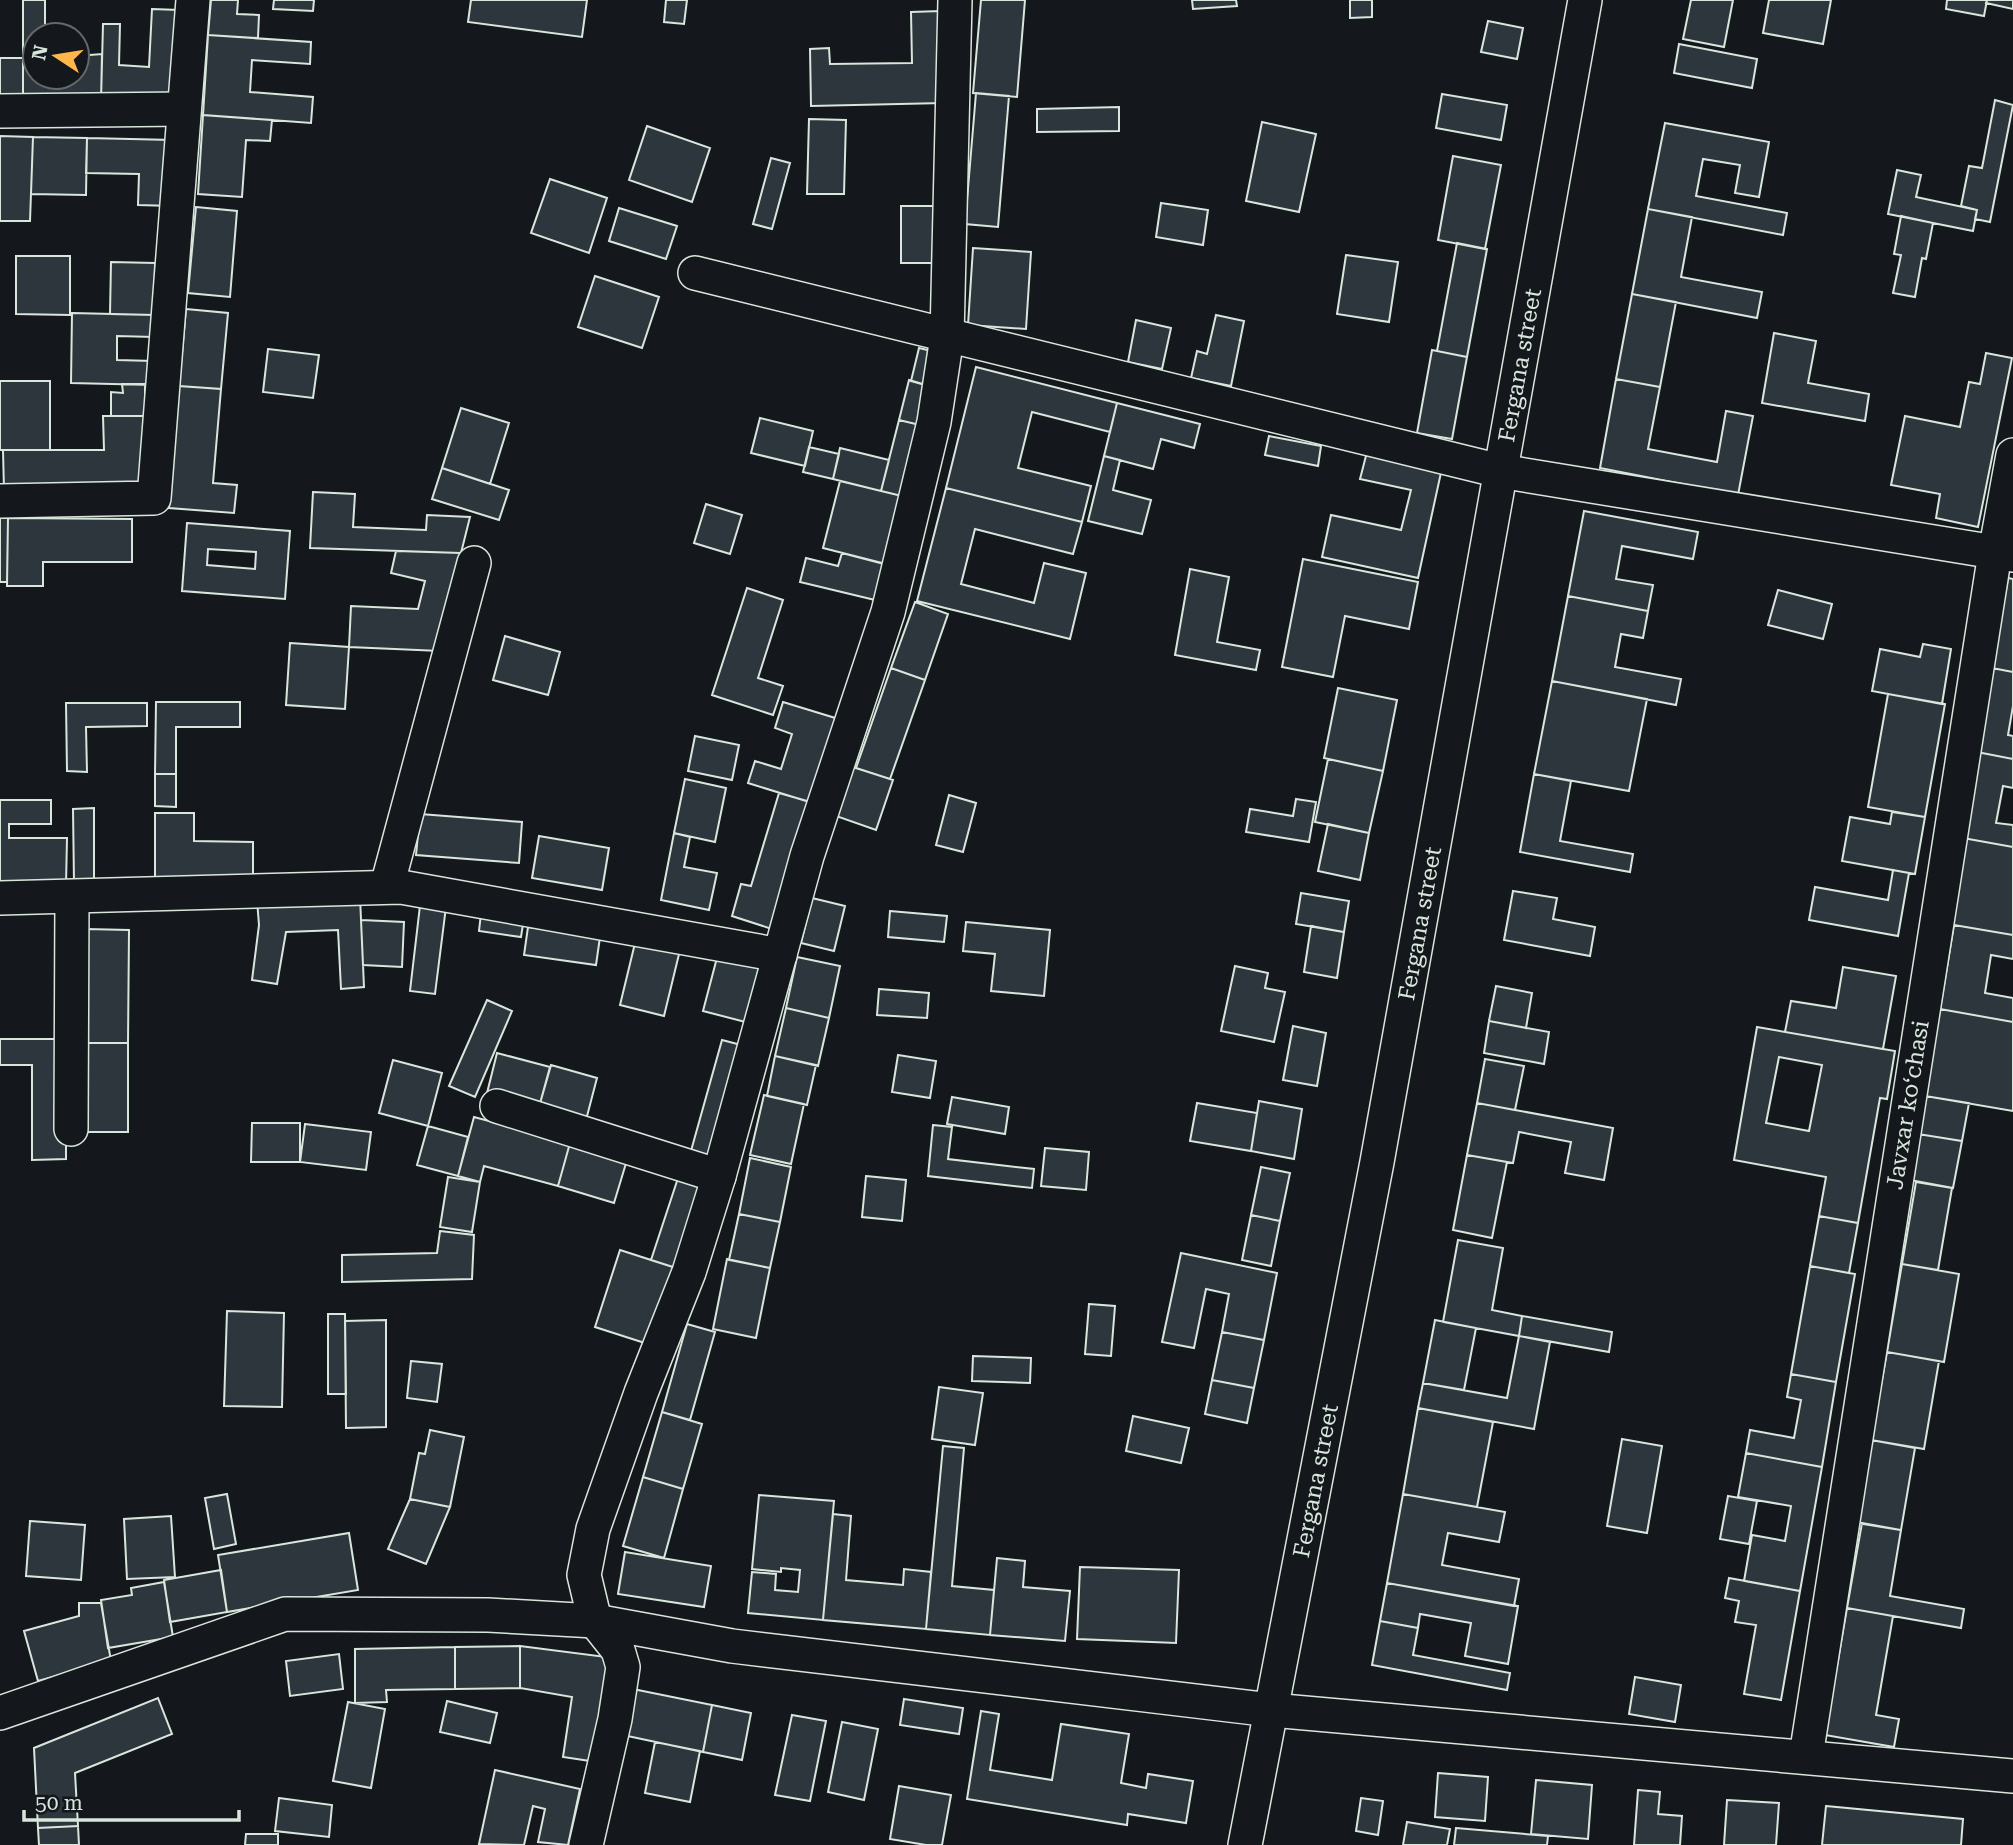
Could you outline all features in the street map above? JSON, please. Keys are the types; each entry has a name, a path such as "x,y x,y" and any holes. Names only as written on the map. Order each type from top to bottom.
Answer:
{"street":[{"path":"0,501 154,498 193,0"},
{"path":"586,1845 614,1718 622,1667 618,1650 596,1621 584,1575 593,1529 640,1393 689,1272 719,1177 807,856 888,612 934,422 947,337 955,0"},
{"name":"Fergana street","path":"1245,1845 1377,1163 1585,0"},
{"path":"0,111 184,109"},
{"path":"695,273 1500,471 2004,554"},
{"name":"Javxar koʻchasi","path":"1806,1756 2004,554 2013,454"},
{"path":"387,886 474,563"},
{"path":"0,898 387,886 422,890 780,955"},
{"path":"71,1129 72,897"},
{"path":"497,1106 719,1177"},
{"path":"0,1713 285,1614 488,1615 596,1621 732,1646 1271,1710 2013,1776"}],"building":[{"path":"23,0 45,0 45,21 23,21"},
{"path":"211,0 238,0 237,14 259,15 258,38 208,35"},
{"path":"274,0 314,0 313,11 273,9"},
{"path":"471,0 587,0 582,37 468,22"},
{"path":"666,0 687,0 684,24 664,22"},
{"path":"981,0 1025,0 1017,97 973,93"},
{"path":"1192,0 1236,0 1237,6 1193,9"},
{"path":"1350,0 1372,0 1372,17 1350,18"},
{"path":"1691,0 1733,0 1724,47 1683,39"},
{"path":"1769,0 1831,0 1823,44 1763,33"},
{"path":"1947,0 1987,0 1984,16 1946,9"},
{"path":"1987,0 2013,0 2013,9 1986,3"},
{"path":"152,9 179,10 175,102 101,101 103,24 120,24 119,65 149,67"},
{"path":"941,11 943,103 811,106 810,49 829,48 830,64 912,63 911,12"},
{"path":"1488,21 1523,28 1517,59 1481,52"},
{"path":"208,35 311,42 310,64 252,60 250,92 313,97 311,123 203,115"},
{"path":"1679,44 1757,59 1752,88 1674,73"},
{"path":"102,54 101,101 23,103 23,91 91,91 91,55"},
{"path":"0,58 21,58 23,103 0,103"},
{"path":"976,93 1009,96 998,227 965,224"},
{"path":"1442,94 1507,105 1501,140 1436,128"},
{"path":"1995,100 2013,105 1990,222 1975,219 1977,210 1961,206 1969,166 1982,168"},
{"path":"1119,107 1119,131 1037,132 1037,109"},
{"path":"203,115 272,120 270,141 246,140 242,197 198,194"},
{"path":"809,119 846,120 844,194 807,194"},
{"path":"1262,122 1316,134 1299,212 1246,201"},
{"path":"1665,123 1769,142 1759,197 1735,193 1740,165 1703,159 1696,196 1787,213 1783,235 1648,209"},
{"path":"647,126 710,148 692,202 629,180"},
{"path":"0,136 33,137 30,221 0,221"},
{"path":"33,137 87,138 86,195 31,194"},
{"path":"87,138 173,140 172,206 138,205 139,174 86,173"},
{"path":"1453,156 1501,165 1485,249 1438,240"},
{"path":"771,158 790,163 772,229 753,224"},
{"path":"1897,170 1921,175 1916,197 1977,210 1973,231 1888,214"},
{"path":"550,179 607,198 589,253 531,233"},
{"path":"1161,203 1208,210 1203,245 1156,237"},
{"path":"901,206 942,206 943,263 901,263"},
{"path":"196,207 237,211 230,297 188,293"},
{"path":"619,208 677,226 666,259 609,241"},
{"path":"1648,209 1692,217 1681,277 1762,292 1757,318 1632,294"},
{"path":"1901,216 1933,223 1926,259 1922,258 1915,297 1893,293 1901,255 1894,254"},
{"path":"1457,243 1487,249 1467,357 1437,351"},
{"path":"973,248 1031,252 1026,329 968,325"},
{"path":"1346,255 1398,262 1389,322 1337,314"},
{"path":"16,256 70,256 70,315 16,314"},
{"path":"111,262 155,263 154,315 110,314"},
{"path":"595,276 659,297 642,348 578,327"},
{"path":"1632,294 1676,302 1660,387 1616,379"},
{"path":"186,309 228,313 221,389 179,386"},
{"path":"72,313 154,315 154,337 117,336 117,360 153,361 153,385 71,383"},
{"path":"1216,315 1244,321 1231,386 1191,378 1197,351 1207,354"},
{"path":"1136,320 1171,328 1162,369 1128,362"},
{"path":"1774,333 1816,341 1808,383 1869,394 1865,421 1762,403"},
{"path":"919,348 940,353 932,387 911,381"},
{"path":"268,349 319,355 313,398 263,392"},
{"path":"1432,350 1467,357 1452,439 1417,433"},
{"path":"1986,353 2012,358 1978,527 1936,518 1940,494 1891,485 1905,416 1960,427 1969,382 1980,384"},
{"path":"976,367 1117,403 1110,432 1032,412 1018,468 1091,486 1082,522 946,488"},
{"path":"1616,379 1660,387 1648,449 1717,462 1726,411 1753,416 1738,495 1600,468"},
{"path":"909,380 933,387 924,426 899,420"},
{"path":"0,381 50,381 50,450 0,450"},
{"path":"122,384 145,384 145,416 111,416 111,392 123,393"},
{"path":"179,386 221,389 213,483 237,485 234,513 169,508"},
{"path":"1117,403 1200,424 1194,448 1161,439 1153,469 1104,456"},
{"path":"461,408 509,423 490,484 442,468"},
{"path":"103,416 145,416 145,491 4,491 3,450 104,450"},
{"path":"760,418 813,431 805,466 751,453"},
{"path":"899,420 924,426 906,497 881,491"},
{"path":"1269,436 1321,446 1318,466 1265,455"},
{"path":"809,447 839,454 833,479 803,472"},
{"path":"840,448 889,460 881,491 833,479"},
{"path":"1367,452 1442,468 1418,578 1322,557 1331,515 1401,530 1411,490 1360,479"},
{"path":"1104,456 1120,460 1113,490 1151,500 1142,534 1088,521"},
{"path":"442,468 509,490 499,520 432,499"},
{"path":"840,481 906,497 890,565 823,548"},
{"path":"946,488 1082,522 1073,554 975,529 961,584 1034,603 1044,563 1086,573 1070,639 917,601"},
{"path":"313,492 355,494 353,527 426,530 427,515 470,517 461,553 310,548"},
{"path":"706,504 742,515 730,554 694,543"},
{"path":"1584,511 1698,532 1693,559 1622,546 1616,579 1653,585 1648,611 1568,596"},
{"path":"0,518 8,518 7,582 0,582"},
{"path":"8,518 132,519 132,562 43,562 43,586 7,586"},
{"path":"187,523 290,531 285,599 182,591","holes":["208,549 256,552 255,569 207,565"]},
{"path":"396,551 461,553 440,651 349,647 351,606 418,609 425,581 391,573"},
{"path":"842,553 884,564 875,600 800,582 806,558 838,566"},
{"path":"1303,559 1418,582 1409,629 1345,616 1333,677 1282,667"},
{"path":"1190,569 1229,577 1217,642 1260,650 1256,670 1175,655"},
{"path":"2008,578 2013,579 2013,672 1992,668"},
{"path":"747,588 783,600 758,678 783,686 773,715 712,695"},
{"path":"1778,590 1832,604 1823,639 1768,625"},
{"path":"1568,596 1648,611 1643,638 1621,634 1615,667 1681,679 1676,705 1552,681"},
{"path":"915,602 948,614 925,680 891,668"},
{"path":"505,636 560,652 548,695 493,680"},
{"path":"290,643 349,647 345,709 286,705"},
{"path":"1923,644 1951,649 1942,704 1872,691 1880,649 1920,657"},
{"path":"891,668 925,680 890,779 856,768"},
{"path":"1992,668 2013,672 2013,706 2008,735 2013,736 2013,759 1977,752"},
{"path":"1552,681 1647,699 1629,791 1534,774"},
{"path":"1338,688 1397,700 1383,771 1324,758"},
{"path":"1888,694 1945,704 1925,817 1868,807"},
{"path":"156,702 240,702 240,727 176,727 176,774 155,774"},
{"path":"783,702 845,721 819,805 748,783 755,761 781,769 792,734 775,728"},
{"path":"66,703 147,703 147,726 86,727 87,772 67,771"},
{"path":"695,736 739,745 732,780 688,771"},
{"path":"1977,752 2013,759 2013,788 2003,786 1996,823 2013,825 2013,847 1963,838"},
{"path":"1328,759 1383,771 1369,833 1315,822"},
{"path":"853,767 893,780 876,830 836,816"},
{"path":"155,774 176,774 176,807 155,806"},
{"path":"1534,774 1571,781 1560,841 1633,854 1630,872 1520,852"},
{"path":"685,779 726,788 715,842 674,833"},
{"path":"779,793 814,803 775,930 732,916 741,884 751,886"},
{"path":"949,795 976,803 963,852 936,845"},
{"path":"1296,799 1316,802 1309,842 1246,832 1250,809 1293,816"},
{"path":"0,800 51,800 51,824 9,824 9,838 67,838 66,885 0,885"},
{"path":"94,808 94,882 74,882 73,809"},
{"path":"1892,812 1925,817 1915,874 1842,861 1850,817 1890,824"},
{"path":"155,813 194,813 194,841 253,842 253,880 155,880"},
{"path":"420,814 522,822 519,863 416,855"},
{"path":"1328,824 1369,833 1360,880 1318,871"},
{"path":"674,833 690,837 684,867 717,873 709,910 661,900"},
{"path":"539,836 609,848 602,890 532,878"},
{"path":"1963,838 2013,847 2013,935 1948,924"},
{"path":"1893,870 1909,873 1898,936 1809,920 1815,887 1888,900"},
{"path":"1513,891 1557,898 1553,919 1595,927 1590,956 1504,940"},
{"path":"1301,893 1349,901 1344,932 1296,924"},
{"path":"360,897 364,987 341,989 338,930 286,932 277,984 252,980 259,925 257,900"},
{"path":"421,897 447,899 435,994 410,991"},
{"path":"812,898 845,906 834,951 801,943"},
{"path":"482,905 525,911 521,937 479,931"},
{"path":"890,911 947,916 944,942 888,937"},
{"path":"361,920 404,922 402,967 363,965"},
{"path":"966,922 1050,930 1044,996 991,991 995,954 963,951"},
{"path":"1954,925 2013,935 2013,959 1991,955 1985,993 2013,998 2013,1022 1940,1009"},
{"path":"1311,926 1344,932 1337,978 1304,972"},
{"path":"528,927 600,937 596,965 524,955"},
{"path":"86,929 129,930 128,1043 86,1043"},
{"path":"636,939 680,950 664,1016 620,1005"},
{"path":"719,950 773,963 757,1025 703,1011"},
{"path":"797,957 840,966 829,1018 786,1008"},
{"path":"1235,966 1268,973 1265,988 1285,992 1274,1042 1221,1031"},
{"path":"1843,967 1896,976 1883,1049 1785,1032 1791,1001 1836,1008"},
{"path":"1496,986 1532,993 1526,1028 1489,1021"},
{"path":"879,989 929,993 927,1018 877,1015"},
{"path":"487,1000 512,1011 475,1097 449,1086"},
{"path":"786,1008 829,1018 818,1066 775,1056"},
{"path":"1940,1009 2013,1022 2013,1111 1925,1096"},
{"path":"1489,1021 1549,1032 1544,1064 1484,1053"},
{"path":"1293,1026 1326,1033 1317,1086 1283,1080"},
{"path":"1757,1027 1895,1051 1887,1099 1880,1098 1858,1223 1819,1216 1826,1177 1734,1160","holes":["1779,1057 1822,1065 1809,1131 1766,1123"]},
{"path":"0,1039 66,1039 66,1159 32,1160 32,1065 0,1065"},
{"path":"722,1040 749,1047 715,1165 689,1158"},
{"path":"86,1043 128,1043 128,1132 85,1132"},
{"path":"497,1053 550,1067 539,1107 487,1093"},
{"path":"898,1055 936,1061 930,1098 892,1092"},
{"path":"775,1056 816,1065 807,1105 767,1096"},
{"path":"1485,1059 1524,1066 1515,1110 1477,1103"},
{"path":"393,1060 442,1073 428,1126 379,1113"},
{"path":"551,1065 597,1078 586,1120 539,1107"},
{"path":"764,1095 804,1104 791,1164 750,1155"},
{"path":"1925,1096 1969,1103 1962,1141 1918,1134"},
{"path":"952,1097 1009,1107 1005,1134 947,1124"},
{"path":"1259,1101 1302,1109 1294,1159 1251,1151"},
{"path":"1197,1103 1257,1113 1251,1151 1190,1141"},
{"path":"1477,1103 1613,1128 1604,1180 1565,1173 1571,1142 1519,1132 1513,1163 1467,1155"},
{"path":"474,1117 570,1143 558,1186 484,1166 480,1182 458,1176"},
{"path":"252,1123 300,1123 300,1162 251,1162"},
{"path":"305,1124 371,1132 366,1170 300,1162"},
{"path":"933,1125 952,1127 948,1159 1034,1169 1032,1188 928,1176"},
{"path":"428,1126 468,1137 458,1176 417,1165"},
{"path":"1918,1134 1962,1141 1953,1188 1910,1180"},
{"path":"570,1143 627,1160 614,1203 558,1186"},
{"path":"1045,1148 1089,1152 1086,1190 1041,1186"},
{"path":"1467,1155 1507,1162 1492,1238 1453,1230"},
{"path":"750,1158 791,1167 780,1222 739,1214"},
{"path":"1261,1167 1290,1173 1280,1221 1251,1215"},
{"path":"679,1175 707,1184 679,1269 651,1260"},
{"path":"866,1176 906,1180 902,1221 862,1217"},
{"path":"448,1177 480,1182 472,1232 440,1227"},
{"path":"1916,1182 1952,1188 1938,1270 1902,1264"},
{"path":"739,1214 780,1222 770,1268 729,1260"},
{"path":"1251,1215 1280,1221 1271,1266 1242,1260"},
{"path":"1819,1216 1858,1223 1849,1273 1810,1266"},
{"path":"440,1231 474,1235 472,1279 342,1282 342,1255 437,1253"},
{"path":"1458,1240 1503,1248 1492,1310 1522,1316 1519,1336 1443,1322"},
{"path":"620,1250 679,1269 654,1346 595,1327"},
{"path":"1181,1253 1277,1273 1264,1340 1222,1332 1229,1294 1206,1289 1194,1348 1162,1342"},
{"path":"727,1259 770,1268 756,1338 713,1329"},
{"path":"1902,1264 1959,1274 1944,1362 1887,1352"},
{"path":"1810,1266 1855,1274 1836,1382 1791,1374"},
{"path":"1089,1304 1115,1306 1111,1356 1085,1354"},
{"path":"227,1311 284,1313 282,1407 224,1406"},
{"path":"328,1314 345,1314 346,1394 328,1394"},
{"path":"1522,1316 1612,1332 1609,1352 1519,1336"},
{"path":"386,1320 386,1427 346,1428 345,1321"},
{"path":"1435,1320 1476,1328 1464,1390 1423,1383"},
{"path":"687,1324 715,1332 690,1420 662,1412"},
{"path":"1222,1332 1264,1340 1254,1388 1212,1380"},
{"path":"1519,1336 1550,1342 1534,1429 1418,1408 1423,1383 1507,1398"},
{"path":"1887,1352 1939,1361 1924,1449 1871,1440"},
{"path":"973,1356 1031,1358 1030,1383 972,1381"},
{"path":"411,1361 442,1364 437,1402 407,1398"},
{"path":"1791,1374 1836,1382 1822,1467 1746,1453 1750,1430 1794,1438 1801,1400 1787,1397"},
{"path":"1212,1380 1254,1388 1247,1423 1205,1414"},
{"path":"939,1387 983,1393 975,1445 932,1439"},
{"path":"1418,1408 1493,1422 1477,1507 1403,1494"},
{"path":"662,1412 702,1424 683,1489 643,1477"},
{"path":"1133,1416 1189,1428 1181,1463 1126,1451"},
{"path":"430,1430 464,1437 450,1507 410,1499 419,1453 425,1454"},
{"path":"1622,1439 1662,1446 1647,1533 1607,1526"},
{"path":"1871,1440 1915,1448 1901,1530 1857,1523"},
{"path":"943,1446 964,1448 952,1586 994,1590 990,1635 926,1629"},
{"path":"1746,1453 1822,1467 1800,1591 1744,1581 1752,1535 1785,1541 1791,1506 1738,1497"},
{"path":"643,1477 683,1489 664,1558 623,1546"},
{"path":"227,1494 236,1544 214,1549 205,1498"},
{"path":"1403,1494 1505,1512 1499,1542 1448,1533 1442,1565 1519,1579 1514,1606 1387,1583"},
{"path":"759,1495 834,1501 823,1620 748,1613 752,1572 776,1574 775,1590 798,1592 800,1570 781,1568 781,1572 752,1569"},
{"path":"1728,1496 1757,1501 1749,1544 1720,1539"},
{"path":"410,1499 450,1507 426,1564 388,1549"},
{"path":"833,1514 851,1516 846,1580 903,1585 904,1569 931,1572 926,1629 823,1620"},
{"path":"171,1516 175,1577 127,1579 124,1519"},
{"path":"30,1521 85,1525 81,1580 26,1576"},
{"path":"1862,1523 1901,1530 1890,1596 1964,1609 1961,1628 1847,1608"},
{"path":"349,1533 358,1590 227,1612 218,1555"},
{"path":"625,1552 711,1566 704,1607 618,1594"},
{"path":"997,1558 1025,1561 1023,1587 1070,1591 1065,1641 990,1635"},
{"path":"1080,1567 1179,1570 1176,1643 1077,1639"},
{"path":"221,1570 227,1612 170,1622 164,1580"},
{"path":"1729,1578 1800,1591 1781,1700 1744,1694 1756,1625 1735,1622 1739,1601 1725,1598"},
{"path":"164,1582 173,1637 108,1648 101,1600 132,1595 131,1588"},
{"path":"1387,1583 1518,1606 1508,1664 1465,1656 1471,1623 1420,1614 1418,1628 1380,1621"},
{"path":"79,1603 101,1603 111,1661 38,1681 24,1631 79,1616"},
{"path":"1847,1608 1893,1616 1876,1715 1899,1719 1894,1747 1825,1735"},
{"path":"1380,1621 1418,1628 1413,1655 1510,1673 1507,1690 1372,1665"},
{"path":"520,1646 520,1688 455,1689 455,1647"},
{"path":"520,1646 614,1658 597,1762 563,1757 572,1697 520,1688"},
{"path":"455,1647 455,1689 386,1690 387,1702 355,1703 355,1649"},
{"path":"339,1654 343,1689 290,1696 286,1661"},
{"path":"1635,1677 1681,1685 1675,1722 1629,1714"},
{"path":"628,1688 712,1705 703,1752 618,1734"},
{"path":"158,1698 172,1734 75,1773 78,1826 38,1828 34,1748"},
{"path":"904,1699 963,1708 959,1734 900,1725"},
{"path":"447,1701 497,1713 490,1743 440,1732"},
{"path":"348,1702 385,1709 371,1788 333,1781"},
{"path":"712,1705 751,1713 742,1760 703,1752"},
{"path":"981,1711 999,1714 990,1770 1052,1780 1061,1724 1129,1734 1121,1783 1146,1788 1148,1774 1193,1781 1186,1823 1128,1814 1127,1825 967,1799"},
{"path":"792,1715 826,1721 810,1801 775,1795"},
{"path":"842,1722 878,1729 864,1800 828,1792"},
{"path":"655,1742 700,1751 690,1802 645,1793"},
{"path":"495,1770 580,1789 568,1845 538,1842 545,1809 533,1806 524,1845 479,1844"},
{"path":"1438,1773 1488,1777 1485,1821 1435,1817"},
{"path":"1536,1780 1592,1785 1588,1839 1531,1834"},
{"path":"899,1786 951,1795 942,1845 890,1839"},
{"path":"1638,1790 1660,1792 1658,1814 1682,1816 1680,1845 1634,1845"},
{"path":"279,1798 332,1805 329,1837 275,1831"},
{"path":"1361,1798 1383,1801 1378,1835 1356,1831"},
{"path":"1727,1800 1779,1803 1776,1845 1724,1845"},
{"path":"1826,1806 1963,1819 1961,1845 1822,1845"},
{"path":"1407,1822 1450,1829 1447,1845 1403,1845"},
{"path":"78,1826 79,1845 39,1845 38,1828"},
{"path":"1456,1828 1548,1836 1547,1845 1454,1845"},
{"path":"246,1834 278,1834 278,1845 245,1845"}]}
